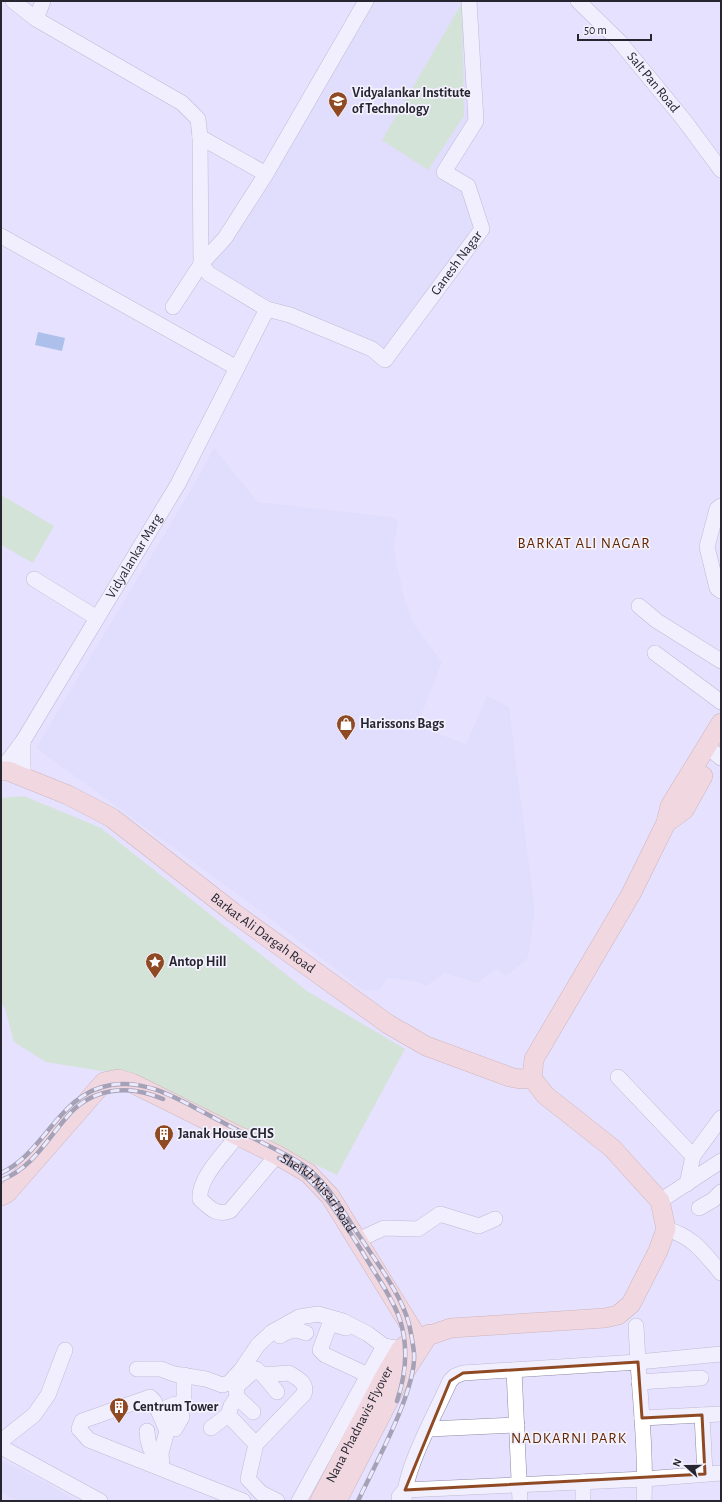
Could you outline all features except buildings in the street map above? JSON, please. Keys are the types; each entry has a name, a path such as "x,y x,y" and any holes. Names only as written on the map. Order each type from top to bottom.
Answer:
{"main road":[{"path":"395,1351 451,1328 605,1318 618,1315 631,1304 658,1251 666,1229 660,1202 612,1148 545,1095 532,1078 534,1059 631,894 666,823 670,806 721,723"},
{"path":"666,823 684,810 719,751"},
{"name":"Barkat Ali Dargah Road","path":"1,771 8,771 68,794 112,818 289,954 388,1024 419,1042 510,1076 520,1079 532,1078"},
{"name":"Sheikh Misari Road","path":"1,1196 7,1193 104,1082 118,1079 132,1084 277,1155 308,1173 325,1189 423,1339"},
{"name":"Nana Phadnavis Flyover","path":"336,1501 395,1351"},
{"name":"Nana Phadnavis Flyover","path":"320,1501 384,1377"}],"street":[{"path":"13,1 36,19 182,103 198,119 200,137 201,264 209,274 267,310"},
{"path":"36,19 43,1"},
{"path":"174,307 201,264 225,238 266,174 366,1"},
{"name":"Ganesh Nagar","path":"267,310 290,315 372,349 385,360 482,229 468,186 444,172 476,121 469,1"},
{"name":"Salt Pan Road","path":"578,1 619,40 684,120 721,170"},
{"path":"200,137 266,174"},
{"path":"1,236 237,368"},
{"name":"Vidyalankar Marg","path":"1,771 23,740 178,484 267,310"},
{"path":"721,506 717,509 707,547 717,588 721,591"},
{"path":"34,579 97,618"},
{"path":"639,606 657,621 721,661"},
{"path":"655,653 721,702"},
{"path":"23,740 23,777"},
{"path":"618,1077 693,1156"},
{"path":"687,1184 693,1156 721,1118"},
{"path":"237,1136 202,1181 199,1190 200,1199 214,1212 222,1214 230,1211 277,1155"},
{"path":"660,1202 721,1161"},
{"path":"699,1208 713,1200 721,1192"},
{"path":"358,1240 384,1228 418,1229 440,1214 479,1226 495,1219"},
{"path":"666,1229 681,1233 698,1246 721,1273"},
{"path":"137,1369 161,1369 206,1379 222,1385 229,1383 241,1370 258,1345 272,1332 299,1317 318,1314 350,1324 395,1351"},
{"path":"299,1501 384,1377 322,1353 320,1346 329,1326 336,1324 395,1351"},
{"path":"636,1326 645,1479 644,1501"},
{"path":"259,1372 269,1345 276,1338 290,1330 297,1329 306,1332"},
{"path":"1,1441 34,1415 48,1395 65,1350"},
{"path":"721,1354 638,1362 463,1373 455,1376 450,1381 410,1470 402,1497 461,1494 519,1485 645,1479 721,1473"},
{"path":"514,1370 520,1501"},
{"path":"259,1372 277,1392"},
{"path":"211,1428 228,1415 231,1406 237,1397 236,1387 259,1372 289,1373 301,1381 305,1389 304,1394 256,1444 244,1474 261,1493 277,1501"},
{"path":"181,1404 184,1375"},
{"path":"639,1382 701,1378"},
{"path":"162,1469 161,1453 167,1431 152,1398 147,1397 82,1421 80,1428 89,1440 162,1469 243,1501"},
{"path":"237,1397 253,1412"},
{"path":"642,1418 721,1414"},
{"path":"228,1415 256,1444"},
{"path":"702,1415 705,1474"},
{"path":"429,1429 517,1425"},
{"path":"147,1431 147,1438 153,1456 162,1469"},
{"path":"1,1447 100,1501"},
{"path":"583,1482 584,1501"}],"highlighted area":[{"path":"638,1362 642,1418 702,1415 705,1474 405,1490 450,1381 463,1373"}],"shaded area":[{"path":"359,1 469,1 476,121 444,172 468,186 482,229 383,352 204,270"},
{"path":"214,448 258,502 391,517 398,521 394,548 404,598 414,624 442,662 417,726 466,744 487,696 509,707 535,911 528,958 506,976 496,969 477,983 444,973 427,986 417,982 388,978 379,990 364,991 252,905 36,748 186,498"},
{"path":"1,1460 49,1484 76,1501 17,1501 1,1492"}],"green space":[{"path":"462,3 464,116 428,170 382,140"},
{"path":"1,495 54,526 33,563 1,545"},
{"path":"24,796 101,828 307,991 405,1049 337,1175 132,1076 46,1062 14,1042 5,1008 1,1003 1,798"}],"water":[{"path":"38,332 65,338 62,351 35,345"}],"railway":[{"path":"1,1173 16,1164 29,1152 65,1111 78,1099 93,1090 111,1085 124,1084 148,1087 183,1101 287,1155 312,1172 338,1203 395,1290 406,1313 414,1353 413,1369 402,1407 384,1449 358,1501"},
{"path":"1,1180 12,1175 29,1162 45,1145 66,1118 87,1100 99,1094 124,1090 137,1091 163,1099"},
{"path":"279,1158 308,1179 332,1206 352,1235 394,1306 400,1320 405,1341 403,1381 397,1401"}],"place":[{"name":"Vidyalankar Institute of Technology","path":"338,118"},
{"name":"Harissons Bags","path":"346,741"},
{"name":"Antop Hill","path":"155,979"},
{"name":"Janak House CHS","path":"164,1151"},
{"name":"Centrum Tower","path":"119,1424"}],"district":[{"name":"BARKAT ALI NAGAR","path":"584,543"},
{"name":"NADKARNI PARK","path":"569,1438"}]}
